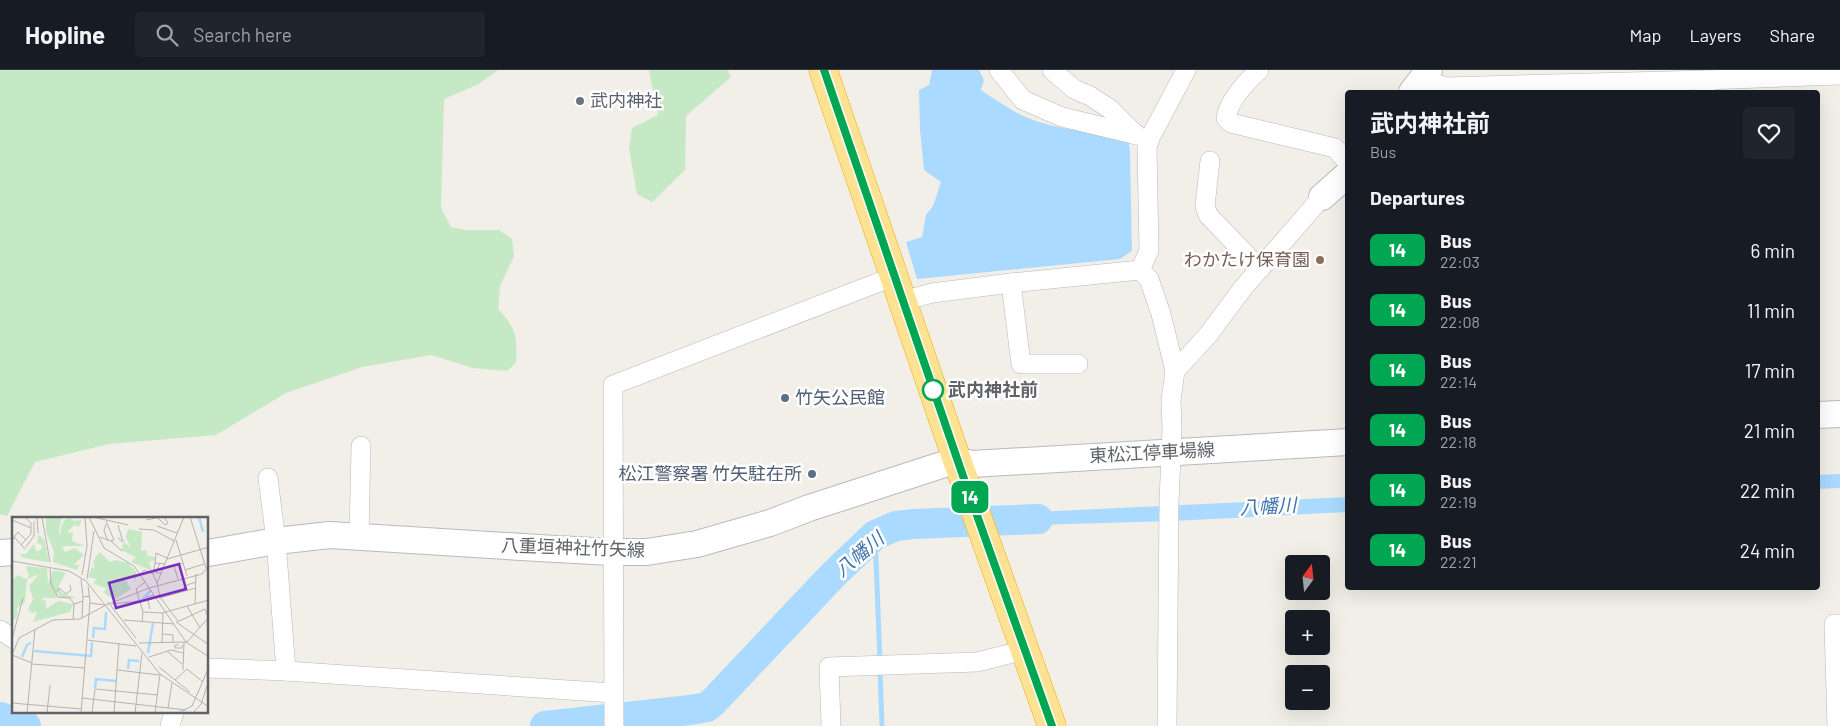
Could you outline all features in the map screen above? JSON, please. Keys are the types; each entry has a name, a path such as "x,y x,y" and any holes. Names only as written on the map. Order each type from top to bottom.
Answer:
{"highway":[{"path":"824,70 957,460 1052,726"}],"main road":[{"path":"1322,198 1345,177"},
{"path":"1820,415 1840,414"},
{"name":"東松江停車場線","path":"957,460 972,464 1345,442"},
{"name":"八重垣神社竹矢線","path":"209,552 276,541 330,535 612,552 647,552 697,544 770,523 809,508 957,460"}],"street":[{"path":"999,70 1023,100 1062,117 1142,141 1151,136 1186,70"},
{"path":"1052,70 1074,89 1090,96 1110,109 1142,141 1149,251 1140,270"},
{"path":"1259,70 1232,102 1227,110 1226,118 1230,122 1335,148 1345,160"},
{"path":"1421,80 1445,86 1706,86 1840,75"},
{"path":"1210,161 1205,206 1208,215 1260,269"},
{"path":"1175,371 1208,335 1243,288 1322,198"},
{"path":"614,721 613,385 899,289 932,292 1140,270"},
{"path":"1140,270 1149,279 1161,314 1175,371 1171,395 1167,726"},
{"path":"1011,283 1021,364 1078,364"},
{"path":"359,536 361,446"},
{"path":"268,478 276,541 286,671"},
{"path":"1837,726 1834,624 1840,624"},
{"path":"0,630 12,638"},
{"path":"831,726 829,667 977,662 1025,650"},
{"path":"209,668 286,671 613,694"}],"green space":[{"path":"0,70 498,70 479,84 444,99 441,208 451,227 466,230 499,230 512,239 514,256 500,286 498,309 515,333 516,363 507,371 473,368 431,355 362,367 286,393 216,435 109,444 35,462 7,516 0,514"},
{"path":"649,70 728,70 731,77 686,116 685,170 652,202 637,194 629,149 632,128 658,115"}],"water":[{"path":"932,70 979,70 984,80 981,90 1024,116 1072,130 1128,136 1132,251 1120,259 917,279 906,242 922,237 926,215 933,206 941,182 924,170 920,130 919,90 929,85"},
{"path":"1840,474 1840,488 1820,489 1820,475"},
{"path":"1345,497 1345,512 1173,521 999,526 994,514"}],"waterway":[{"name":"八幡川","path":"545,726 707,707 833,575 875,535 896,526 1038,519"},
{"path":"875,535 880,661"},
{"path":"880,669 882,726"},
{"name":"八幡川","path":"0,717 26,726"}],"bus line":[{"name":"14","path":"824,70 963,476 1052,726"}],"place":[{"name":"武内神社","path":"580,101"},
{"name":"わかたけ保育園","path":"1320,260"},
{"name":"武内神社前","path":"933,390"},
{"name":"竹矢公民館","path":"785,398"},
{"name":"松江警察署 竹矢駐在所","path":"812,474"}]}
